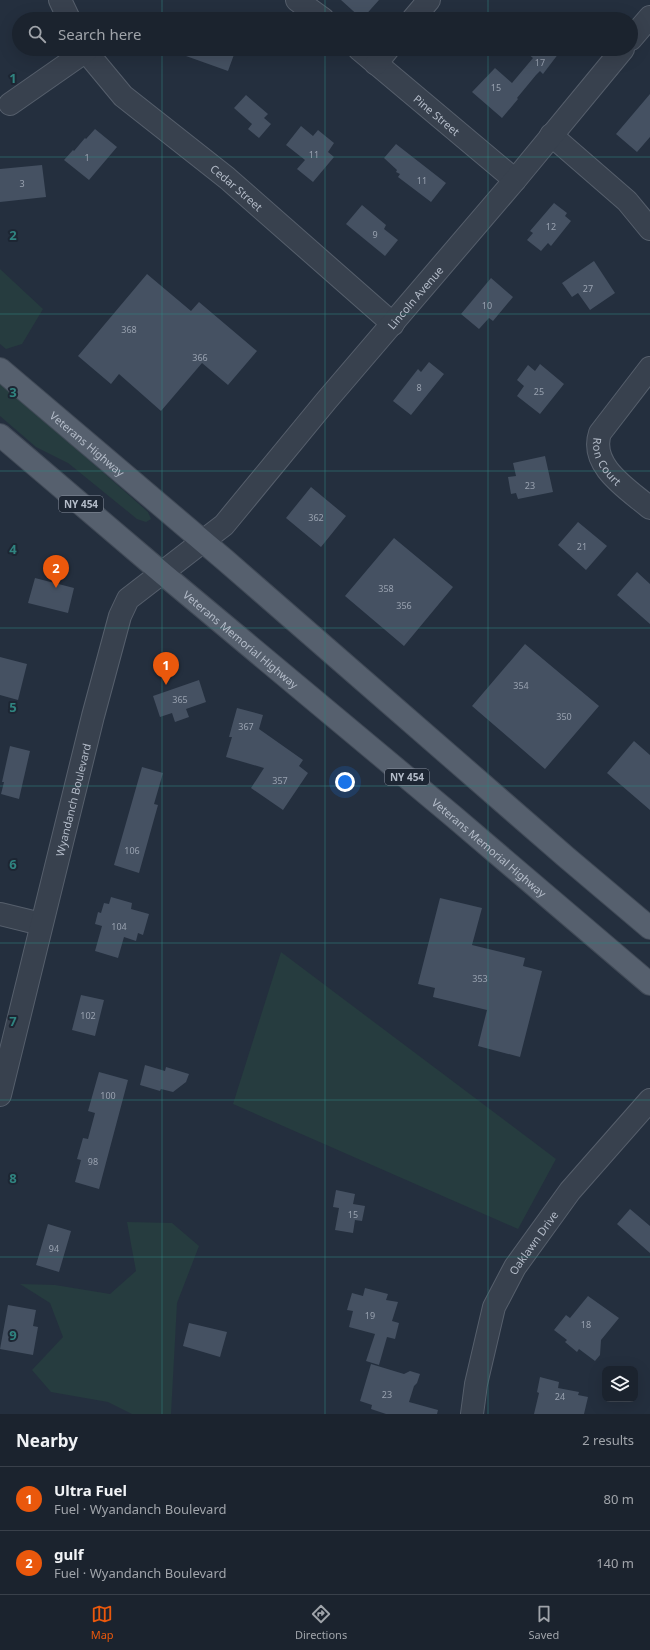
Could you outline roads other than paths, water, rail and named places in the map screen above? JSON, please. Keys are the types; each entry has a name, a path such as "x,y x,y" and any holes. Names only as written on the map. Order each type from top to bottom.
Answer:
{"main road":[{"name":"Veterans Highway","path":"0,369 203,541"},
{"name":"NY 454","path":"0,435 162,573"},
{"path":"203,541 566,857 650,928"},
{"name":"Veterans Memorial Highway","path":"162,573 454,816 650,984"}],"street":[{"path":"60,0 66,12"},
{"path":"297,0 313,12"},
{"path":"419,12 429,0"},
{"path":"638,31 650,17"},
{"path":"10,104 77,56"},
{"name":"Cedar Street","path":"90,56 123,96 227,178 393,324"},
{"name":"Pine Street","path":"382,56 515,180"},
{"name":"Lincoln Avenue","path":"203,541 224,525 326,401 515,180 617,56"},
{"path":"551,135 627,201 650,229"},
{"name":"Ron Court","path":"650,368 600,433 597,442 598,453 603,464 612,475 650,508"},
{"name":"Wyandanch Boulevard","path":"0,1095 41,924 120,616 128,599 203,541"},
{"path":"0,914 41,924"},
{"name":"Oaklawn Drive","path":"472,1414 476,1384 492,1314 515,1267 570,1190 650,1100"}],"place":[{"name":"gulf","path":"56,588"},
{"name":"Ultra Fuel","path":"166,685"}]}
